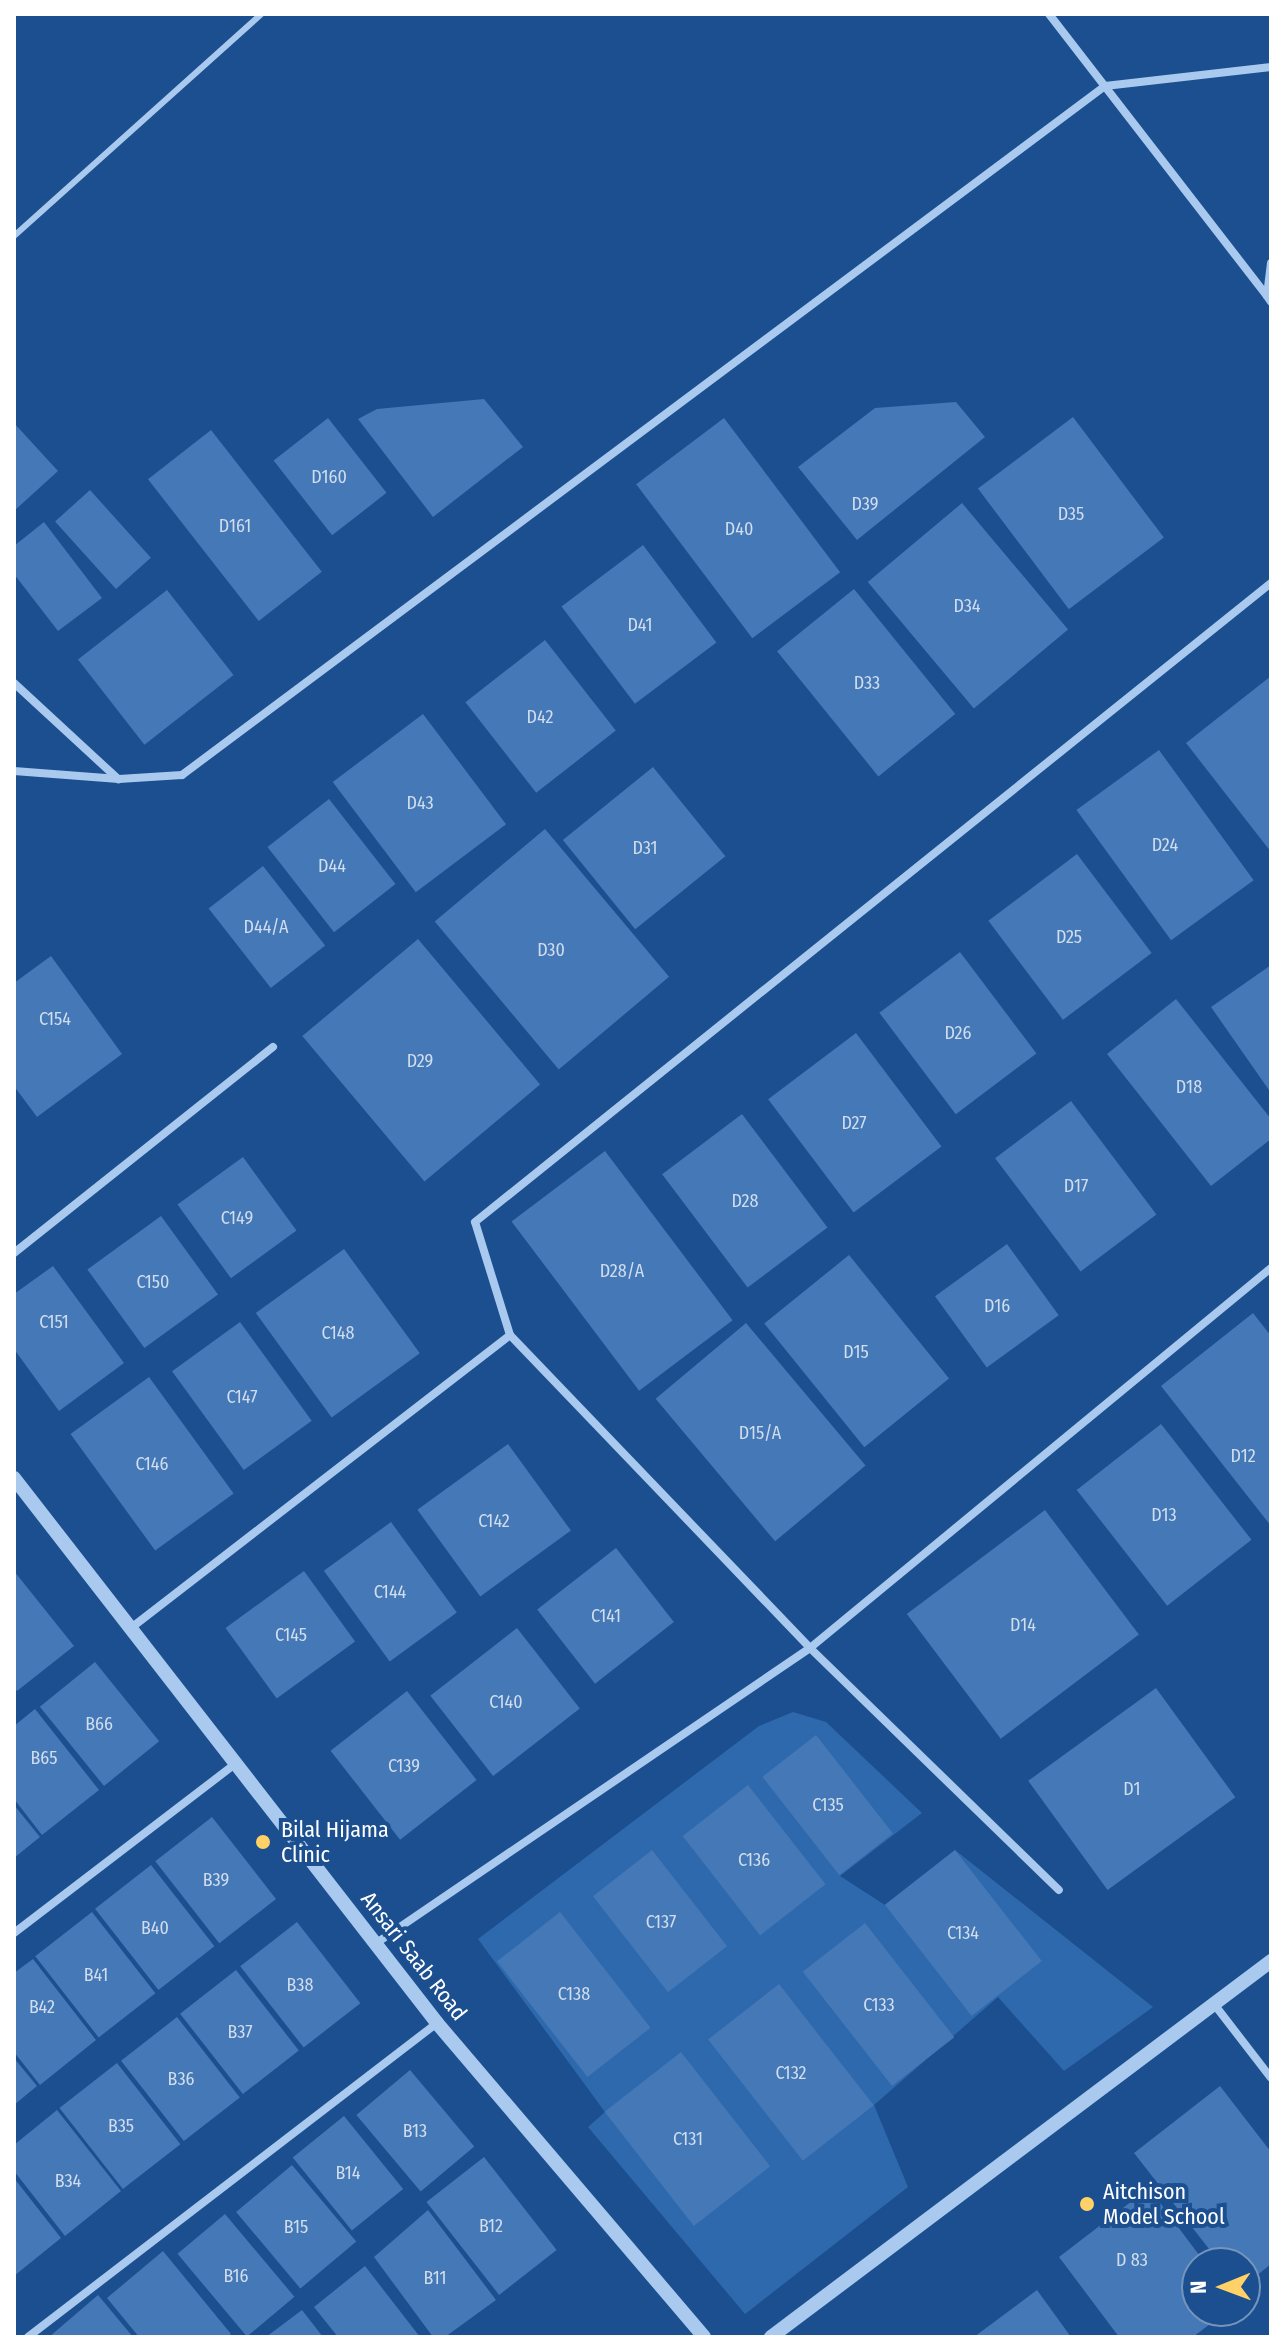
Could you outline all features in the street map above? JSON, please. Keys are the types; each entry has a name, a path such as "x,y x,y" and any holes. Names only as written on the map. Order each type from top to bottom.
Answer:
{"street":[{"path":"1049,14 1269,299"},
{"path":"14,771 119,779 182,775 1105,86 1271,67"},
{"path":"1269,299 1271,263"},
{"path":"1059,1890 810,1648 510,1335 475,1222 1271,583"},
{"path":"14,683 119,779"},
{"path":"14,1253 273,1047"},
{"path":"375,1944 810,1648 1271,1268"},
{"path":"131,1628 510,1335"},
{"name":"Ansari Saab Road","path":"14,1478 437,2023 704,2337"},
{"path":"14,1933 236,1763"},
{"path":"771,2337 1271,1961"},
{"path":"1214,2004 1271,2078"},
{"path":"28,2337 437,2023"}],"lane":[{"path":"14,236 261,14"}],"shaded area":[{"path":"793,1712 826,1722 922,1813 840,1876 885,1905 955,1850 1153,2007 1064,2071 998,1997 874,2105 908,2187 745,2314 588,2127 605,2112 478,1939 759,1726"}],"building":[{"path":"484,399 523,447 433,517 358,419 377,409"},
{"path":"956,402 985,437 857,540 798,467 875,408"},
{"path":"1073,417 1164,538 1069,609 978,489"},
{"path":"328,418 386,493 332,535 274,460"},
{"path":"724,418 840,572 752,638 636,484"},
{"path":"14,423 58,471 14,511"},
{"path":"211,430 322,572 259,621 148,479"},
{"path":"90,490 151,558 116,589 55,521"},
{"path":"962,503 1068,629 974,708 868,582"},
{"path":"44,522 102,598 58,631 14,574 14,546"},
{"path":"643,545 716,642 635,704 562,606"},
{"path":"854,589 955,714 878,776 777,651"},
{"path":"167,590 233,675 144,745 78,660"},
{"path":"545,640 616,731 536,793 465,702"},
{"path":"1271,676 1271,852 1186,743"},
{"path":"423,714 506,824 416,892 333,782"},
{"path":"1159,750 1254,880 1171,940 1076,810"},
{"path":"653,767 725,856 635,929 563,840"},
{"path":"329,799 395,884 334,932 268,847"},
{"path":"545,829 669,977 559,1069 435,922"},
{"path":"1077,854 1152,953 1063,1020 988,921"},
{"path":"263,866 325,946 271,988 209,908"},
{"path":"418,939 540,1085 424,1182 302,1036"},
{"path":"960,952 1036,1053 956,1114 879,1013"},
{"path":"51,956 122,1054 37,1117 14,1086 14,983"},
{"path":"1271,965 1271,1093 1211,1007"},
{"path":"1176,999 1271,1119 1271,1139 1211,1186 1107,1054"},
{"path":"856,1033 941,1146 854,1213 768,1099"},
{"path":"1071,1101 1156,1214 1081,1272 995,1158"},
{"path":"742,1114 827,1227 748,1288 662,1174"},
{"path":"605,1151 733,1320 639,1391 512,1221"},
{"path":"243,1157 296,1231 231,1278 177,1205"},
{"path":"161,1216 218,1294 144,1348 87,1269"},
{"path":"1007,1244 1059,1315 987,1368 935,1296"},
{"path":"344,1249 420,1353 332,1417 256,1313"},
{"path":"849,1255 949,1379 864,1447 764,1324"},
{"path":"53,1266 124,1363 59,1411 14,1349 14,1294"},
{"path":"1253,1313 1271,1336 1271,1526 1161,1386"},
{"path":"240,1322 312,1421 244,1470 172,1371"},
{"path":"746,1323 866,1465 775,1541 656,1399"},
{"path":"149,1377 234,1493 155,1551 71,1434"},
{"path":"1161,1424 1252,1540 1167,1606 1077,1490"},
{"path":"508,1444 571,1531 480,1596 417,1510"},
{"path":"1045,1510 1139,1635 1001,1739 907,1614"},
{"path":"391,1522 457,1613 390,1661 324,1571"},
{"path":"616,1548 674,1622 595,1684 537,1610"},
{"path":"14,1571 74,1646 17,1691 14,1687"},
{"path":"304,1571 355,1641 277,1698 226,1628"},
{"path":"517,1628 580,1708 493,1776 430,1696"},
{"path":"95,1662 159,1741 104,1786 40,1707"},
{"path":"1156,1688 1235,1797 1108,1890 1028,1781"},
{"path":"407,1691 477,1780 400,1840 331,1751"},
{"path":"35,1709 99,1790 42,1835 14,1799 14,1726"},
{"path":"816,1735 893,1834 839,1875 762,1777"},
{"path":"748,1785 826,1884 760,1935 683,1836"},
{"path":"14,1805 40,1837 14,1858"},
{"path":"212,1817 276,1899 219,1943 155,1861"},
{"path":"652,1850 727,1946 668,1992 593,1896"},
{"path":"955,1850 1042,1961 972,2016 885,1905"},
{"path":"151,1865 214,1946 158,1990 95,1909"},
{"path":"92,1912 155,1993 99,2037 35,1956"},
{"path":"560,1912 651,2028 587,2077 497,1961"},
{"path":"297,1922 360,2003 304,2047 240,1966"},
{"path":"865,1923 954,2037 892,2086 803,1972"},
{"path":"33,1959 96,2040 40,2085 14,2052 14,1973"},
{"path":"236,1970 299,2050 243,2094 180,2014"},
{"path":"779,1984 874,2105 803,2161 708,2039"},
{"path":"177,2017 240,2097 184,2141 121,2061"},
{"path":"681,2052 770,2166 694,2226 605,2112"},
{"path":"14,2058 37,2086 14,2105"},
{"path":"117,2063 180,2144 123,2189 59,2108"},
{"path":"410,2070 474,2147 421,2192 356,2115"},
{"path":"1220,2086 1271,2152 1271,2264 1261,2272 1261,2247 1207,2247 1134,2153"},
{"path":"57,2110 121,2191 65,2236 14,2171 14,2145"},
{"path":"344,2116 403,2189 352,2231 293,2158"},
{"path":"484,2157 557,2250 499,2295 426,2202"},
{"path":"292,2165 356,2242 300,2289 236,2212"},
{"path":"14,2178 61,2238 14,2276"},
{"path":"1149,2188 1193,2247 1181,2247 1181,2327 1206,2327 1193,2337 1119,2337 1059,2257"},
{"path":"428,2210 496,2300 445,2337 433,2337 374,2257"},
{"path":"225,2214 294,2297 247,2337 178,2254"},
{"path":"163,2251 231,2334 227,2337 139,2337 107,2298"},
{"path":"365,2266 420,2337 338,2337 314,2307"},
{"path":"1037,2290 1071,2337 974,2337"},
{"path":"98,2295 133,2337 49,2337"},
{"path":"302,2310 323,2337 266,2337"}],"place":[{"name":"Bilal Hijama Clinic","path":"263,1842"},
{"name":"Aitchison Model School","path":"1087,2204"}]}
